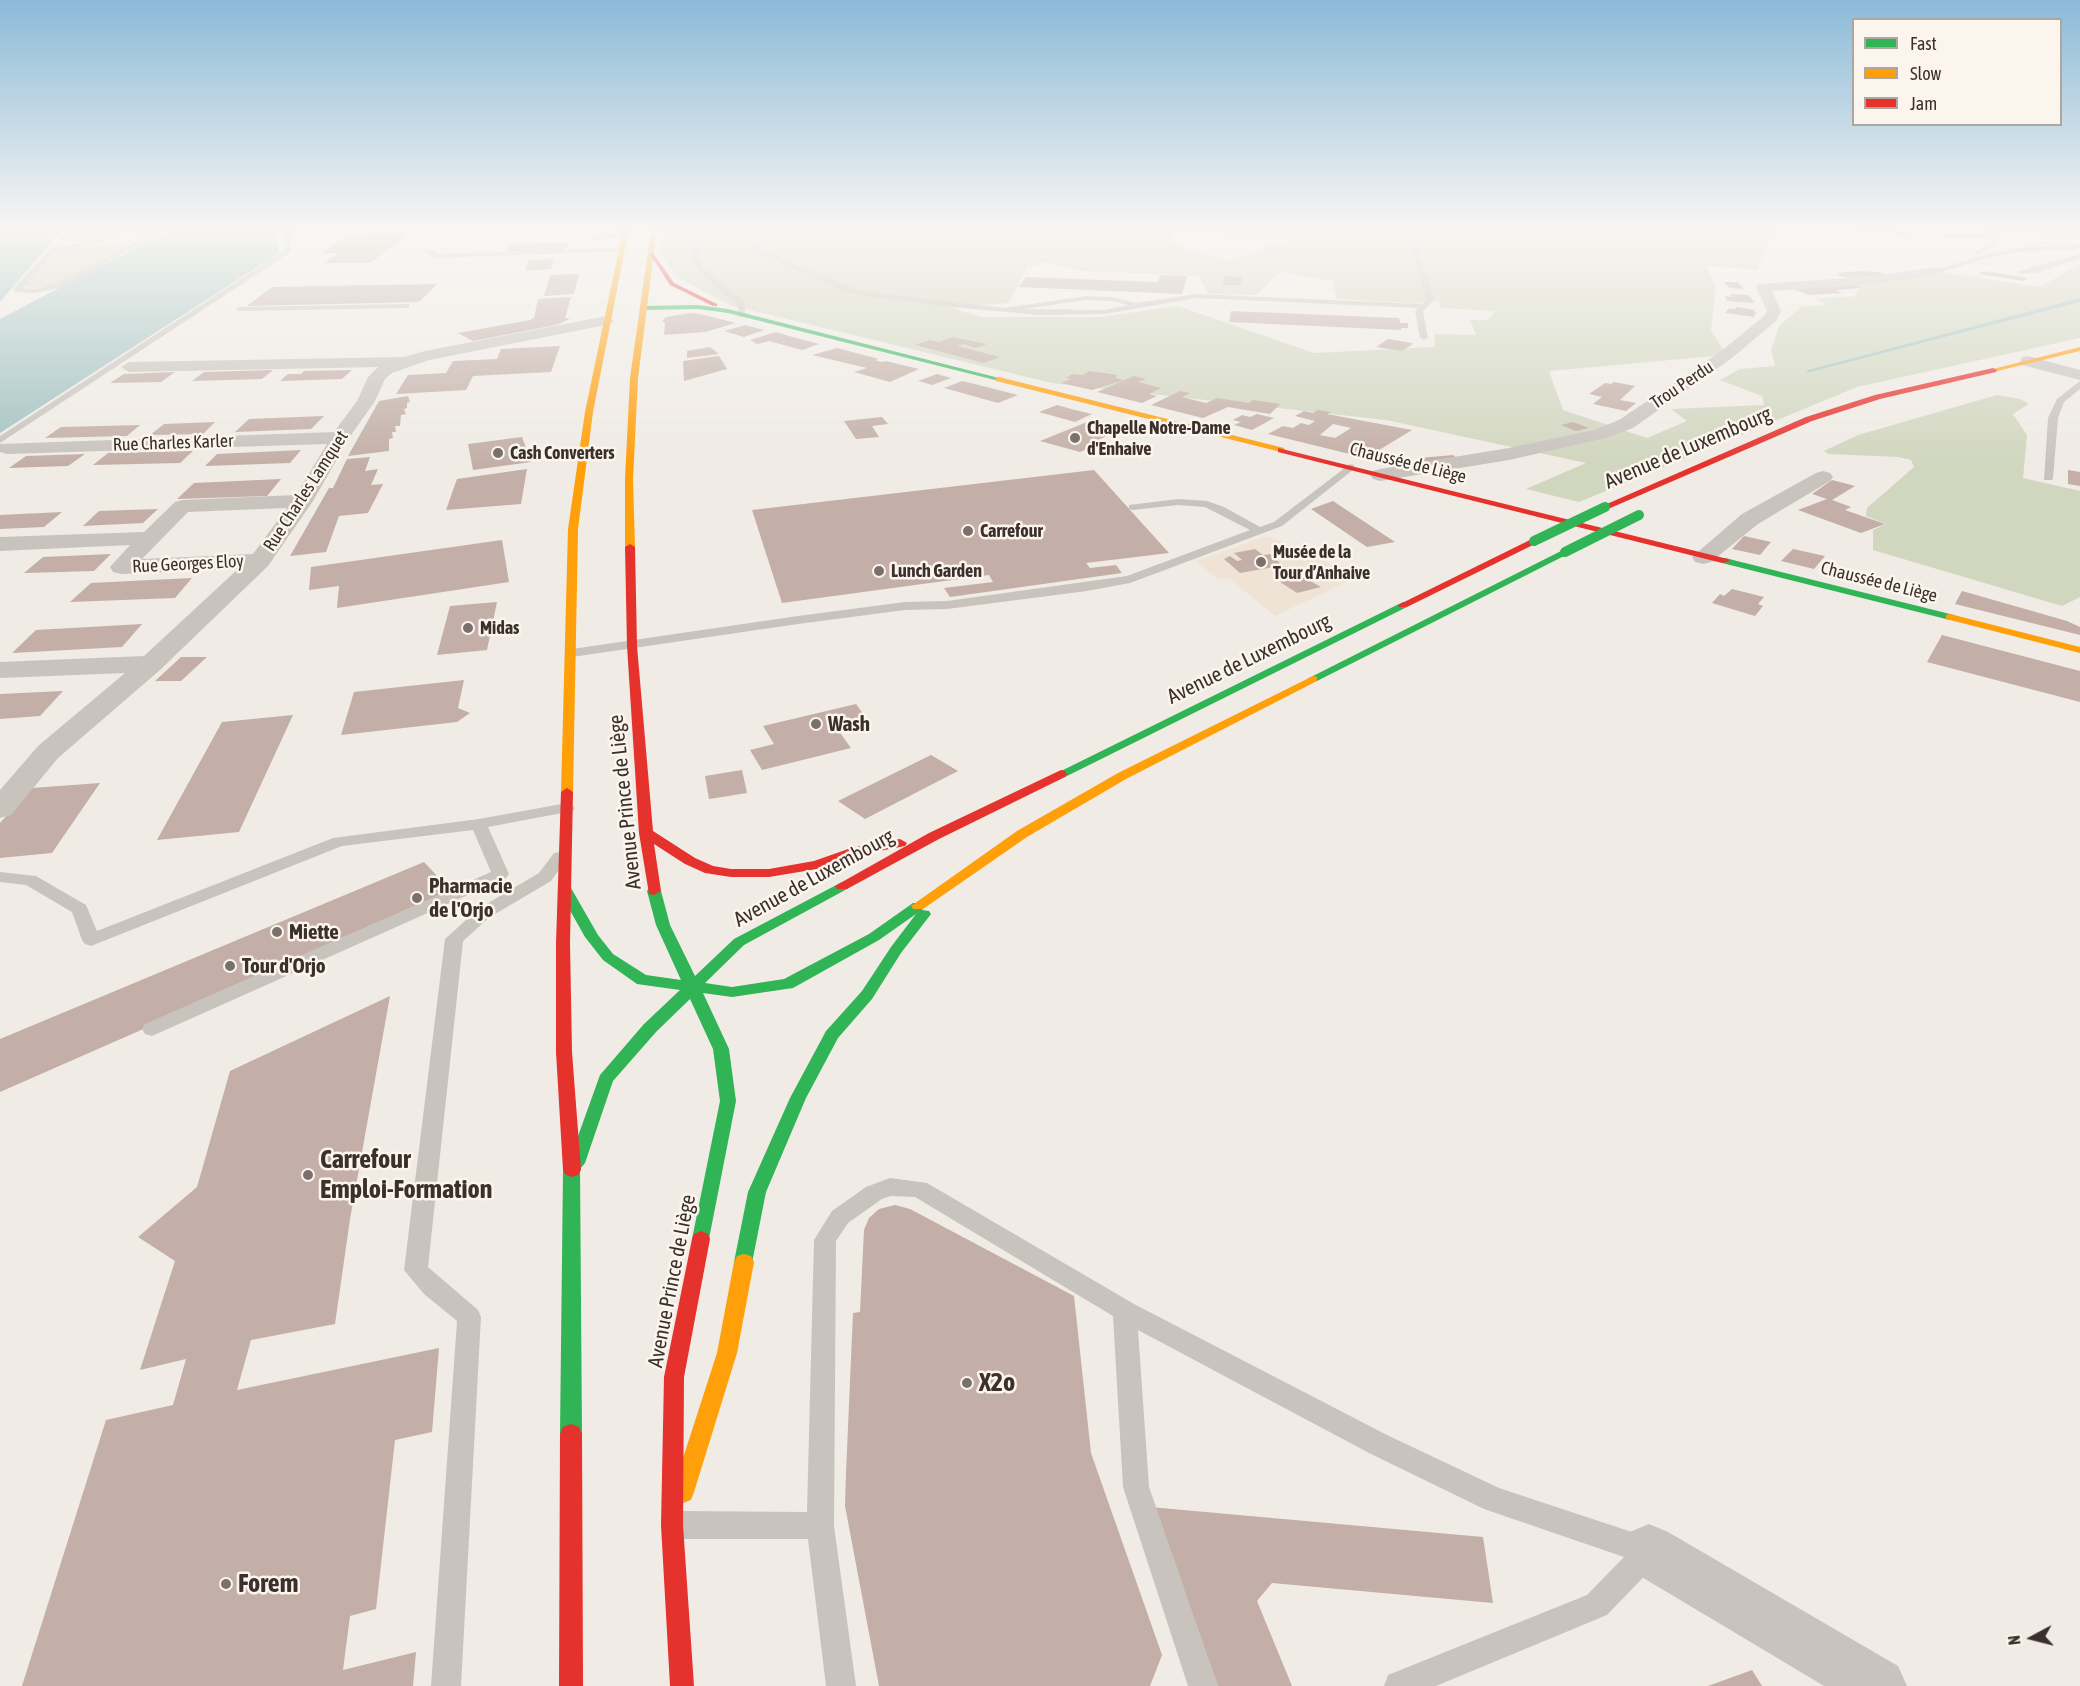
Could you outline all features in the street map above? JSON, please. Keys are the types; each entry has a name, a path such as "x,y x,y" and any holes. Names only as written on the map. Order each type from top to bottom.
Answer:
{"main road":[{"path":"571,1686 572,1176 564,1052 563,943 572,653 573,529 580,468 609,308"},
{"name":"Avenue Prince de Liège","path":"634,308 634,378 629,479 632,646 651,881 663,925 721,1049 728,1101 674,1377 672,1525 682,1686"},
{"name":"Chaussée de Liège","path":"606,321 649,308"},
{"name":"Chaussée de Liège","path":"633,312 689,308"},
{"name":"Chaussée de Liège","path":"703,308 728,311 2080,650"},
{"name":"Chaussée de Liège","path":"721,308 728,311"},
{"name":"Avenue de Luxembourg","path":"692,987 738,942 934,836 1605,507 1705,462 1809,420 1878,397 2080,349"},
{"path":"1912,403 2080,364"},
{"name":"Avenue de Luxembourg","path":"692,987 732,992 788,984 874,937 1022,834 1122,776 1645,512"},
{"path":"646,833 690,861 710,870 731,873 769,873 808,866 856,851 934,836"},
{"path":"672,1525 728,1353 757,1192 798,1098 832,1035 867,995 896,950 944,889"},
{"path":"566,891 592,937 608,957 642,980 692,987"},
{"path":"572,1176 606,1079 650,1028 692,987"}],"street":[{"name":"Trou Perdu","path":"1380,475 1509,454 1599,434 1626,424 1726,355 1771,318 1773,308"},
{"name":"Rue Charles Lamquet","path":"0,809 48,752 151,664 260,561 303,501 340,438 366,401 377,377 386,369 404,362 606,321"},
{"path":"2028,361 2080,375"},
{"path":"129,368 404,362"},
{"name":"Rue Charles Karler","path":"3,444 340,438"},
{"path":"1703,557 1750,519 1823,477"},
{"name":"Rue Georges Eloy","path":"260,561 121,567 182,506 303,501"},
{"name":"Rue Georges Eloy","path":"0,544 150,538"},
{"path":"0,670 151,664"},
{"path":"1649,1551 1878,1686"}],"lane":[{"path":"3,444 205,308"},
{"path":"239,309 312,308"},
{"path":"742,308 743,315"},
{"path":"981,308 1070,314 1105,312 1127,308"},
{"path":"1004,310 1020,308"},
{"path":"1422,308 1419,311 1424,338"},
{"path":"2048,478 2053,418 2060,401 2080,384"},
{"path":"572,653 905,606 947,605 1087,587 1130,579 1278,524 1350,467"},
{"path":"1133,507 1178,502 1207,504 1221,509 1260,531"},
{"path":"0,877 30,880 80,909 91,940 339,841 479,824 567,808"},
{"path":"152,1029 500,874 479,824"},
{"path":"446,1686 469,1317 432,1287 416,1270 454,939 484,913 544,877 566,849"},
{"path":"841,1686 819,1526 825,1240 840,1217 874,1193 890,1186 919,1189 1125,1311 1378,1444 1494,1500 1649,1551 1598,1605 1399,1686"},
{"path":"1125,1311 1136,1487 1203,1686"},
{"path":"672,1525 819,1526"}],"green space":[{"path":"740,308 956,308 952,308 981,317 1099,317 1166,308 1183,308 1314,353 1434,347 1435,334 1476,335 1470,320 1488,320 1495,311 1440,308 1714,308 1711,330 1726,355 1549,371 1563,410 1647,438 1687,421 1671,409 1764,405 1762,396 1720,380 1740,369 1775,366 1771,349 1780,325 1800,308 2080,308 2080,338 1857,387 1579,502 1526,489 1586,463 1386,420 1052,383"},
{"path":"1997,395 2020,399 2029,404 2013,414 2027,435 2023,478 2080,491 2080,597 2062,606 1873,550 1873,530 1886,524 1866,516 1867,508 1914,467 1911,460 1898,457 1828,454 1824,451 1858,435"}],"shaded area":[{"path":"1267,536 1318,556 1352,579 1275,616 1229,578 1218,579 1196,561","holes":["1235,553 1270,554 1282,565 1321,587 1297,593 1280,582 1296,578 1274,567 1240,573 1227,563 1242,560"]}],"water":[{"path":"22,308 194,308 0,433 0,319"}],"building":[{"path":"536,308 568,308 565,318 570,319 556,325 473,341 458,333 530,320 534,318"},
{"path":"1740,308 1756,312 1754,317 1725,313 1728,309"},
{"path":"1231,311 1399,318 1400,323 1408,323 1408,328 1401,328 1401,330 1229,322"},
{"path":"690,313 736,323 705,332 664,335 665,323 662,321 666,317"},
{"path":"745,325 764,330 744,337 724,331"},
{"path":"776,332 819,344 802,350 769,341 757,344 750,340"},
{"path":"953,337 987,344 976,348 963,344 957,346 1000,357 984,363 915,345 929,340 939,342"},
{"path":"1388,339 1413,344 1402,351 1376,347"},
{"path":"560,346 551,372 473,376 466,390 396,394 408,375 446,373 453,361 497,359 501,349"},
{"path":"710,347 719,354 687,358 687,351"},
{"path":"837,348 879,359 875,360 882,362 919,369 890,382 854,372 867,368 812,355"},
{"path":"719,356 727,369 684,381 683,361"},
{"path":"273,370 262,379 192,381 204,372"},
{"path":"352,370 342,379 280,381 288,374 301,374 304,371"},
{"path":"1089,371 1118,375 1115,378 1124,380 1092,390 1061,383 1072,379 1066,378 1072,374 1083,375"},
{"path":"175,372 161,382 110,383 124,374"},
{"path":"937,374 951,378 932,385 918,381"},
{"path":"1134,376 1146,379 1138,382 1161,388 1149,394 1157,396 1142,403 1097,392"},
{"path":"962,381 1018,395 998,403 944,388"},
{"path":"1614,382 1635,386 1620,400 1636,403 1626,411 1593,404 1602,397 1589,394 1605,383"},
{"path":"1180,391 1190,393 1182,397 1206,403 1217,398 1249,403 1253,400 1280,404 1270,414 1228,407 1203,418 1151,405"},
{"path":"408,396 410,402 404,409 406,414 401,415 400,426 395,426 396,432 392,432 393,438 389,439 389,451 348,456 379,401"},
{"path":"1057,405 1092,414 1075,422 1039,412"},
{"path":"1318,410 1331,412 1327,414 1412,430 1366,458 1268,434 1283,426 1293,428 1301,423 1309,425 1315,421 1295,416 1304,411 1313,413","holes":["1333,424 1351,428 1335,438 1320,435"]},
{"path":"1257,414 1274,418 1252,430 1234,425 1241,422 1233,420 1242,415 1250,417"},
{"path":"324,416 311,429 235,432 249,419"},
{"path":"882,417 888,424 872,426 879,437 856,439 844,421"},
{"name":"Chapelle Notre-Dame d'Enhaive","path":"1092,420 1123,428 1092,443 1096,445 1080,452 1040,441"},
{"path":"215,422 203,434 150,435 164,424"},
{"path":"1573,422 1589,428 1576,431 1561,425"},
{"path":"140,425 127,436 45,438 61,427"},
{"name":"Cash Converters","path":"522,437 531,462 473,470 468,444"},
{"path":"301,450 290,463 205,466 217,454"},
{"path":"193,451 180,463 93,465 108,453"},
{"path":"85,454 68,466 9,468 26,456"},
{"path":"1453,455 1458,459 1425,462 1420,458"},
{"path":"370,457 365,471 378,469 371,485 383,484 368,513 339,516 326,552 290,556 329,488 333,488 347,459"},
{"path":"527,469 521,504 446,510 457,479"},
{"path":"1094,470 1169,553 1086,563 1090,568 1116,565 1122,573 950,597 944,588 993,582 989,575 782,603 752,510"},
{"path":"2068,470 2080,472 2080,486 2068,484"},
{"path":"281,479 267,496 177,499 194,483"},
{"path":"1832,480 1855,486 1832,500 1851,507 1845,510 1885,524 1861,533 1798,510 1827,499 1812,494"},
{"path":"1333,501 1395,542 1367,547 1311,509"},
{"path":"158,509 143,523 83,526 99,511"},
{"path":"62,512 44,527 0,529 0,515"},
{"path":"1744,536 1771,542 1760,555 1732,549"},
{"path":"502,540 509,582 337,608 339,586 309,590 311,567"},
{"path":"1255,549 1263,555 1270,554 1282,565 1321,587 1297,593 1280,582 1296,578 1274,567 1240,573 1224,559 1230,556 1237,561 1242,560 1234,553"},
{"path":"1793,549 1825,556 1814,569 1781,561"},
{"path":"111,554 94,571 24,573 43,557"},
{"path":"192,578 175,598 70,602 91,583"},
{"path":"1732,589 1764,597 1758,604 1763,606 1755,616 1712,603 1720,594 1724,596"},
{"path":"1962,591 2067,621 2080,627 2080,635 1955,604"},
{"name":"Midas","path":"497,602 487,650 437,655 450,606"},
{"path":"142,624 122,647 12,653 36,630"},
{"path":"1942,635 2080,671 2080,702 1927,662"},
{"path":"181,657 207,657 181,681 155,681"},
{"path":"464,680 458,708 470,713 457,722 341,735 354,692"},
{"path":"63,691 40,716 0,719 0,694"},
{"path":"856,704 869,722 838,730 851,748 762,770 750,750 774,744 763,726"},
{"path":"293,715 239,832 157,840 222,722"},
{"path":"931,755 958,771 865,819 838,801"},
{"path":"742,770 747,793 709,799 705,776"},
{"path":"100,783 52,853 0,858 0,823 32,788"},
{"name":"Tour d'Orjo","path":"424,862 453,893 0,1092 0,1039"},
{"path":"390,996 350,1219 335,1324 251,1340 237,1390 439,1348 432,1432 395,1440 376,1609 350,1616 343,1670 416,1652 413,1686 22,1686 106,1420 173,1405 186,1359 140,1370 175,1261 138,1237 197,1187 230,1071"},
{"name":"X2o","path":"895,1205 910,1209 1074,1296 1091,1453 1162,1655 1150,1686 879,1686 845,1506 846,1473 853,1313 860,1312 864,1230 869,1218 879,1209"},
{"path":"1150,1507 1483,1537 1493,1603 1272,1583 1257,1601 1292,1686 1218,1686"},
{"path":"1752,1670 1762,1686 1708,1686"}],"waterway":[{"path":"1808,371 2051,308"}],"traffic: fast":[{"path":"642,308 660,308"},
{"path":"703,308 728,311 999,379"},
{"path":"1534,541 1605,507"},
{"path":"1565,552 1639,515"},
{"path":"1313,679 1565,552"},
{"path":"1725,561 1950,617"},
{"path":"1061,774 1403,605"},
{"path":"576,1163 606,1079 650,1028 739,942 842,886"},
{"path":"566,891 592,937 608,957 642,980 732,992 788,984 874,937 918,906"},
{"path":"654,891 663,925 721,1049 728,1101 701,1239"},
{"path":"744,1262 757,1192 798,1098 832,1035 867,995 896,950 924,914"},
{"path":"571,1434 572,1170"}],"traffic: slow":[{"path":"567,792 573,529 589,412 610,308"},
{"path":"630,547 629,479 634,378 643,308"},
{"path":"1993,370 2080,349"},
{"path":"999,379 1281,450"},
{"path":"1950,617 2080,650"},
{"path":"918,906 1022,834 1122,776 1313,679"},
{"path":"683,1492 727,1353 744,1262"}],"traffic: jam":[{"path":"1605,507 1809,419 1878,397 1993,370"},
{"path":"1281,450 1725,561"},
{"path":"1403,605 1534,541"},
{"path":"630,547 632,646 646,833 654,891"},
{"path":"842,886 934,836 1061,774"},
{"path":"567,792 563,943 564,1052 572,1170"},
{"path":"646,833 690,861 710,870 731,873 769,873 817,865 856,851 900,843"},
{"path":"682,1686 672,1525 674,1377 701,1239"},
{"path":"571,1434 571,1686"}],"place":[{"name":"Chapelle Notre-Dame d'Enhaive","path":"1075,438"},
{"name":"Cash Converters","path":"498,453"},
{"name":"Carrefour","path":"968,531"},
{"name":"Musée de la Tour d’Anhaive","path":"1261,562"},
{"name":"Lunch Garden","path":"879,571"},
{"name":"Midas","path":"468,628"},
{"name":"Wash","path":"816,724"},
{"name":"Pharmacie de l'Orjo","path":"417,898"},
{"name":"Miette","path":"277,932"},
{"name":"Tour d'Orjo","path":"230,966"},
{"name":"Carrefour Emploi-Formation","path":"308,1175"},
{"name":"X2o","path":"967,1383"},
{"name":"Forem","path":"226,1584"}]}
